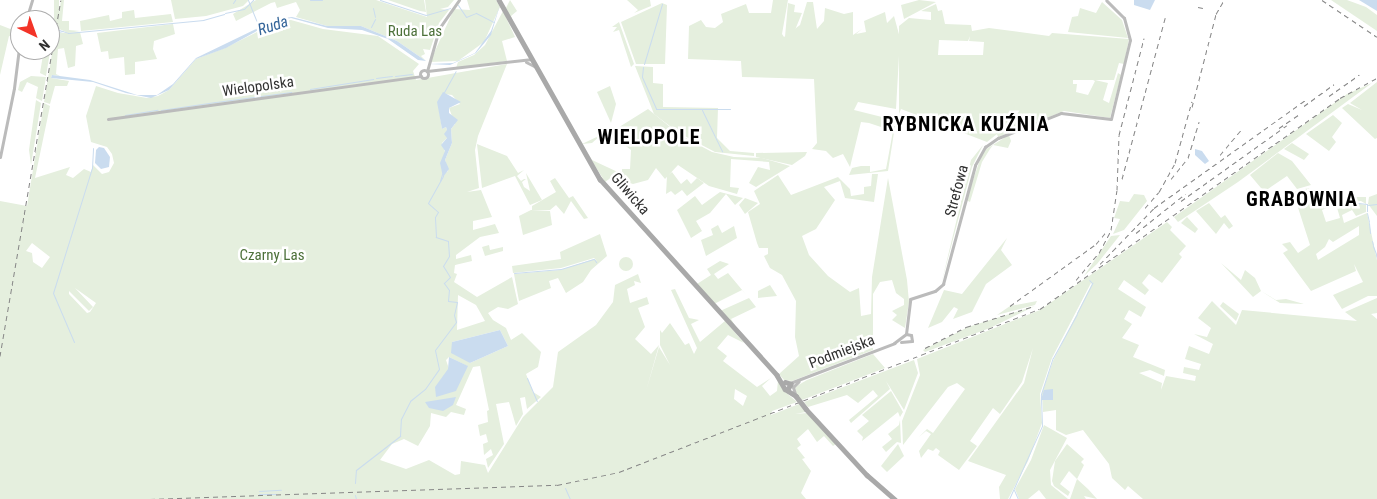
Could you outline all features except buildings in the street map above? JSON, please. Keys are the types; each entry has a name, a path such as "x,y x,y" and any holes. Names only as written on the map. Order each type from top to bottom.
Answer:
{"main road":[{"path":"459,0 442,24 424,73 527,59"},
{"name":"Strefowa","path":"907,337 910,299 935,291 943,284 975,165 987,145 1060,113 1073,112 1110,120 1130,40 1123,17 1106,0"},
{"name":"Gliwicka","path":"499,1 527,59 536,68 600,179 779,378 788,385 806,408 868,476 895,499"},
{"path":"0,157 16,79 18,60"},
{"name":"Wielopolska","path":"108,119 424,73"},
{"name":"Podmiejska","path":"788,385 907,337"},
{"path":"796,396 793,387 800,380"}],"green space":[{"path":"54,0 59,0 59,10 54,10"},
{"path":"61,0 64,0 62,21 69,21 69,30 80,31 68,33 60,29"},
{"path":"171,0 249,0 243,6 206,16 175,19"},
{"name":"Ruda Las","path":"256,0 376,0 427,17 425,0 454,0 448,7 440,9 449,10 439,23 430,50 423,49 425,54 421,56 426,61 397,41 361,26 327,26 296,17 300,10 296,2 277,8 275,2 271,3 236,21 233,14"},
{"path":"388,0 424,0 426,12 420,11"},
{"name":"Ruda Las","path":"467,0 496,0 500,7 484,42 458,61 430,62 454,9 470,10"},
{"path":"510,0 517,11 511,16 516,28 506,8"},
{"path":"627,0 650,0 651,6 634,13 638,10"},
{"path":"773,0 788,0 782,34 784,37 800,25 807,2 813,2 817,29 824,21 825,8 844,14 853,12 853,35 862,29 856,34 866,32 864,21 885,12 887,23 894,16 900,38 896,109 858,102 854,110 886,118 884,126 895,126 888,171 849,175 852,168 861,166 870,166 870,172 886,169 893,131 869,123 861,122 850,167 843,154 833,158 826,151 812,149 817,143 814,79 742,77 741,61 688,59 689,26 701,20 706,27 715,28 723,22 721,14 746,4 749,13 771,13"},
{"path":"919,0 936,2 904,19 901,5"},
{"path":"1331,0 1347,0 1366,7 1377,15 1377,31"},
{"path":"1102,2 1122,20 1128,38 1068,32 1072,17 1078,16 1080,8 1096,13"},
{"path":"662,3 667,5 665,64 636,64 621,22"},
{"path":"788,3 795,5 794,12 802,13 795,30 785,37"},
{"path":"936,4 938,11 942,10 945,24 971,25 972,31 989,28 1049,36 1052,33 1129,39 1124,64 1119,63 1114,80 1095,80 1108,83 1103,100 1109,103 1118,73 1121,75 1110,118 1064,111 998,137 997,134 987,142 901,109 899,114 899,26 909,18 931,20 931,12 921,11","holes":["970,36 969,41 984,42 983,55 938,55 939,40 968,41","1073,80 1093,80 1095,81 1088,95 1076,92 1077,84 1073,84"]},
{"path":"134,10 135,18 171,14 173,22 81,31 80,21 109,15 110,21 122,18 122,12"},
{"path":"503,11 515,37 502,41 507,61 456,68 458,62 474,55 485,45"},
{"name":"Czarny Las","path":"291,20 323,29 378,36 419,64 413,71 416,80 507,64 478,136 475,150 479,188 467,192 481,190 492,217 473,221 473,230 495,224 499,233 480,237 456,255 456,259 471,255 472,261 455,265 454,273 457,274 454,282 477,297 512,277 518,304 508,309 498,307 488,313 493,320 506,328 511,340 522,333 541,352 538,367 526,374 533,392 541,397 527,409 525,397 520,398 523,414 516,426 509,402 496,404 504,444 488,468 486,459 493,455 491,449 484,455 483,444 488,442 486,434 480,436 478,425 488,422 487,411 489,410 480,366 473,367 456,405 466,409 464,415 451,412 446,417 431,413 430,426 418,446 404,439 392,444 380,460 406,469 429,460 455,475 460,474 461,461 485,465 488,473 523,417 553,387 558,352 596,325 613,302 615,285 638,274 641,283 634,281 635,285 627,289 630,303 647,297 649,304 638,308 645,327 635,339 651,354 659,345 646,391 659,347 670,365 660,345 660,330 662,333 670,323 685,345 689,343 694,354 697,348 671,290 675,289 689,318 699,320 691,324 700,342 725,321 744,343 728,335 717,348 727,356 723,361 757,387 771,378 762,386 770,396 777,391 778,380 783,390 797,402 772,411 771,415 799,404 806,412 795,414 807,413 836,444 833,446 824,436 817,442 808,429 797,439 801,445 797,448 805,458 802,459 811,471 801,493 806,499 0,499 0,201 27,206 44,103 50,106 35,178 70,167 66,175 73,178 84,169 91,172 93,165 102,174 109,172 114,163 112,154 107,147 91,142 86,116 96,86 118,93 147,98 158,96 169,90 196,59 225,48 279,21","holes":["444,94 452,95 460,104 449,108 455,124 451,129 452,143 445,160 448,171 442,175 445,152 442,143 447,138 447,130 446,127 442,129 438,102","32,243 50,257 42,268 33,262 32,253 26,251","75,288 96,303 90,312 87,313 69,294 69,291 89,311 93,307","458,295 476,305 485,321 457,330","500,330 508,346 470,363 452,342","449,357 467,366 444,376 449,369 446,360","735,389 747,396 743,406 734,399"]},
{"path":"619,22 634,64 631,67 619,30 613,32 617,27 612,27"},
{"path":"173,24 175,34 154,41 153,49 157,59 135,62 135,74 125,75 124,57 109,59 108,51 101,52 97,33"},
{"path":"0,25 10,29 10,36 0,75"},
{"path":"80,32 83,44 76,46 75,66 68,68 64,48 60,49 60,33"},
{"path":"42,60 49,60 46,76 40,73"},
{"path":"51,60 57,60 56,74 60,76 52,75 51,78 69,81 67,86 55,86 50,104 44,102"},
{"path":"635,66 653,67 653,83 663,84 663,107 718,108 717,138 730,151 754,153 754,156 715,152 679,133 654,114"},
{"path":"31,76 46,77 42,101 36,98 38,87 27,82 22,92 18,90 20,82"},
{"path":"1377,82 1377,138 1375,139 1342,108 1348,104 1362,110 1350,103"},
{"path":"1372,83 1238,182 1178,222 1174,217 1347,94"},
{"path":"610,86 616,104 611,123 597,92"},
{"path":"36,100 41,103 31,165 29,150"},
{"path":"648,109 680,135 712,152 734,157 762,158 790,166 756,187 749,183 758,167 770,170 769,162 731,159 730,187 739,188 737,194 709,186 678,165 665,179 656,168 648,180 633,184 612,177 605,182 583,146 592,160 622,174 622,169 630,169 631,150 618,140 614,131 601,135 592,143 582,144 607,132 616,129"},
{"path":"1333,115 1342,123 1332,137 1336,142 1329,151 1306,134"},
{"path":"1009,135 1011,141 1008,148 993,145 990,149 982,162 970,202 966,200 983,151"},
{"path":"1292,143 1309,154 1304,160 1284,149"},
{"path":"477,144 507,156 518,173 524,170 517,176 521,181 526,179 522,182 524,187 530,191 526,173 542,200 530,205 515,176 482,188"},
{"path":"983,145 972,167 941,285 971,160"},
{"path":"807,152 805,156 792,165 756,157 756,153"},
{"path":"1278,153 1292,161 1311,185 1297,189 1287,176 1265,191 1261,188 1250,175"},
{"path":"672,172 681,184 687,179 691,184 697,178 704,183 687,196 682,190 675,195 671,191 666,194 667,176"},
{"path":"872,174 878,174 874,202 845,198 840,181 824,187 835,200 816,229 802,236 809,255 828,276 850,292 859,288 861,316 871,314 872,277 888,178 907,280 909,302 905,328 892,320 897,315 892,311 904,305 904,299 896,293 892,280 880,282 873,294 873,350 792,381 784,380 779,374 799,356 795,337 796,301 782,275 770,268 764,256 768,254 768,248 759,248 757,243 748,212 760,204 754,191 778,175 791,195 838,177 850,189 851,196 864,194 864,187 871,186"},
{"path":"555,178 569,198 573,196 588,218 584,219 571,201 564,214 556,205 550,210 532,210 532,206 556,192 550,181"},
{"path":"1309,188 1313,200 1337,192 1339,197 1366,197 1366,204 1361,201 1349,202 1366,205 1366,212 1356,216 1352,210 1342,215 1344,223 1367,213 1377,260 1377,296 1368,296 1342,309 1333,295 1363,282 1354,264 1356,271 1311,291 1283,253 1288,250 1282,244 1290,242 1298,253 1310,245 1293,192","holes":["1336,204 1340,218 1326,222 1322,210","1359,226 1359,235 1318,260 1316,254 1325,247 1329,239 1333,242"]},
{"path":"720,192 743,198 735,205 726,194 710,213 696,221 702,231 691,238 677,210 695,196 702,205"},
{"path":"1134,194 1144,195 1147,201 1124,230 1113,234 1120,219 1114,218 1120,201 1129,202"},
{"path":"1377,194 1377,216 1368,204 1369,197"},
{"path":"745,198 758,203 745,214 739,205"},
{"path":"1209,203 1221,218 1225,215 1233,226 1229,229 1224,223 1216,234 1196,211"},
{"path":"531,210 550,211 552,225 523,235 519,216"},
{"path":"1187,217 1198,229 1195,233 1181,223"},
{"path":"1167,222 1172,227 1170,230 1186,246 1179,254 1182,257 1162,283 1149,274 1142,283 1149,290 1145,295 1124,280 1118,289 1146,307 1141,317 1129,310 1124,319 1132,324 1122,338 1139,345 1133,357 1165,370 1164,376 1150,370 1139,373 1162,383 1161,390 1166,376 1195,381 1196,376 1183,373 1184,367 1199,370 1201,364 1185,359 1189,346 1209,354 1213,344 1194,334 1207,337 1211,328 1198,318 1212,301 1236,325 1242,310 1357,321 1345,312 1377,298 1377,313 1371,314 1377,319 1377,499 1143,499 1128,486 1125,490 1112,478 1109,464 1083,430 1066,435 1056,430 1056,410 1043,412 1042,393 1053,361 1092,284 1089,280 1091,283 1052,358 1040,394 1042,423 1028,461 1008,499 1000,499 999,487 1006,475 968,461 1024,383 1033,348 1022,382 1000,414 993,408 970,441 977,446 959,470 938,455 940,451 936,448 933,451 928,449 921,458 919,451 931,434 926,431 919,437 927,429 933,433 965,389 957,383 948,387 903,445 902,421 920,375 917,359 1040,310"},
{"path":"718,225 722,233 734,226 737,238 706,256 701,240 713,235 711,229"},
{"path":"600,234 607,256 591,270 583,282 566,293 558,278 549,281 551,288 519,301 514,274 560,270 594,259 597,261 594,258 561,268 513,273 512,266 561,259 560,252"},
{"path":"1120,235 1097,264 1084,276 1111,236"},
{"path":"1007,238 1001,250 1012,265 986,284 972,312 953,319 958,309 954,307 942,322 928,328 944,290 962,294"},
{"path":"489,245 490,250 503,247 503,251 485,256 482,247"},
{"path":"626,257 631,259 633,264 631,269 626,271 621,269 619,264 621,259"},
{"path":"720,261 729,264 714,274 718,279 728,273 748,297 742,290 714,304 697,284 711,275 707,269"},
{"path":"1221,263 1241,280 1245,270 1255,278 1261,291 1253,297"},
{"path":"770,285 777,296 758,298 758,291"},
{"path":"1261,291 1276,300 1286,299 1304,304 1280,303"},
{"path":"749,298 756,307 731,319 736,327 720,311"},
{"path":"1037,301 1035,305 997,315 1010,306"},
{"path":"1223,302 1239,314 1236,321 1220,306"},
{"path":"1035,306 990,328 925,352 923,350 968,327"},
{"path":"873,354 885,368 802,400 796,394 795,387 807,380"},
{"path":"914,360 918,373 904,410 886,381 890,389 851,423 849,420 878,396 873,390 858,403 847,395 808,407 804,402"},
{"path":"891,391 903,412 900,417 898,412 862,441 863,437 857,431 869,421 862,415"},
{"path":"900,420 901,443 897,442 886,452 882,447 892,439 888,434 899,425"},
{"path":"1044,425 1067,438 1050,470 1051,485 1068,499 1046,499 1039,490 1028,499 1019,499 1015,489 1031,460"},
{"path":"898,444 904,456 887,472 881,466"},
{"path":"1067,444 1084,459 1081,462 1084,465 1077,479 1069,471 1060,484 1070,492 1068,496 1054,486 1052,481 1055,461"},
{"path":"1077,479 1097,499 1084,496 1086,499 1070,499"}],"water":[{"path":"1134,0 1155,0 1150,10 1134,5"},
{"path":"1359,0 1377,0 1377,11"},
{"path":"500,5 491,35 476,53 450,65 429,64 453,63 475,53 491,31"},
{"path":"292,17 327,26 361,26 397,41 426,61 418,60 388,39 362,30 328,28 291,18 273,22 226,48 196,59 169,90 151,98 126,93 93,82 51,78 52,75 90,80 137,95 157,95 173,84 196,58 277,19"},
{"path":"443,92 461,102 449,108 449,113 458,120 451,129 452,143 445,160 449,169 443,177 440,163 445,151 441,145 447,138 444,134 447,130 446,127 442,129 437,102"},
{"path":"99,147 104,148 110,157 109,167 101,169 95,163 96,150"},
{"path":"1195,149 1202,151 1209,161 1205,164 1195,155"},
{"path":"500,330 508,346 470,363 451,353 452,342"},
{"path":"449,357 468,366 456,391 436,397 435,387 448,369"},
{"path":"1053,389 1053,400 1041,400 1044,390"},
{"path":"456,397 453,405 443,411 429,408 425,402"}],"waterway":[{"name":"Ruda","path":"248,0 259,27"},
{"path":"225,13 244,9 253,0"},
{"path":"310,0 322,0"},
{"path":"380,0 426,15 450,8"},
{"path":"644,64 662,4"},
{"path":"458,5 466,17 476,13 494,22"},
{"path":"373,8 375,17"},
{"path":"60,30 68,33 203,20 224,14"},
{"path":"371,27 375,19"},
{"path":"643,67 642,77 656,109 730,109"},
{"path":"443,94 456,71"},
{"path":"395,76 412,74"},
{"path":"376,78 392,76"},
{"path":"310,89 373,79"},
{"path":"216,102 291,92"},
{"path":"161,110 215,102"},
{"path":"125,115 158,110"},
{"path":"702,110 722,151"},
{"path":"74,342 53,293 92,168 93,148"},
{"path":"440,181 444,167"},
{"path":"355,483 356,470 400,436 401,419 410,401 425,389 439,369 435,350 456,322 454,315 457,302 448,301 449,290 444,283 450,277 443,266 449,256 448,241 436,237 435,217 438,212 428,203 443,176"},
{"path":"1350,202 1367,204 1367,211"},
{"path":"1368,205 1377,204"},
{"path":"1367,213 1369,222"},
{"path":"1369,223 1370,233"},
{"path":"1372,241 1373,245"},
{"path":"1373,246 1376,254"},
{"path":"514,273 561,269 594,259 596,262"},
{"path":"1077,313 1092,283 1089,280"},
{"path":"1009,499 1042,426 1041,394 1053,358 1077,314"},
{"path":"527,378 537,401"},
{"path":"565,488 570,499"},
{"path":"259,491 281,490"},
{"path":"1014,490 1018,499"},
{"path":"259,494 276,494"},
{"path":"355,495 356,499"}],"railway":[{"path":"0,356 61,0"},
{"path":"1192,107 1216,14 1224,0"},
{"path":"1322,0 1377,37"},
{"path":"1198,7 1203,8"},
{"path":"1122,179 1165,18"},
{"path":"1076,280 1099,253 1111,230 1117,190 1119,135 1144,38"},
{"path":"1329,96 1359,75"},
{"path":"150,499 557,485 619,472 1040,309 1340,98 1377,78"},
{"path":"1304,106 1334,84"},
{"path":"1100,264 1154,208 1308,98"},
{"path":"1145,208 1159,192 1175,163 1192,101"},
{"path":"1279,128 1300,114"},
{"path":"1171,179 1188,158 1199,122"},
{"path":"1181,201 1287,125"},
{"path":"1220,155 1241,130"},
{"path":"1136,233 1185,194"},
{"path":"1010,306 1096,244 1106,232"},
{"path":"925,348 966,327 1031,307"}],"district":[{"name":"RYBNICKA KUŹNIA","path":"966,124"},
{"name":"WIELOPOLE","path":"649,137"},
{"name":"GRABOWNIA","path":"1302,199"}]}
